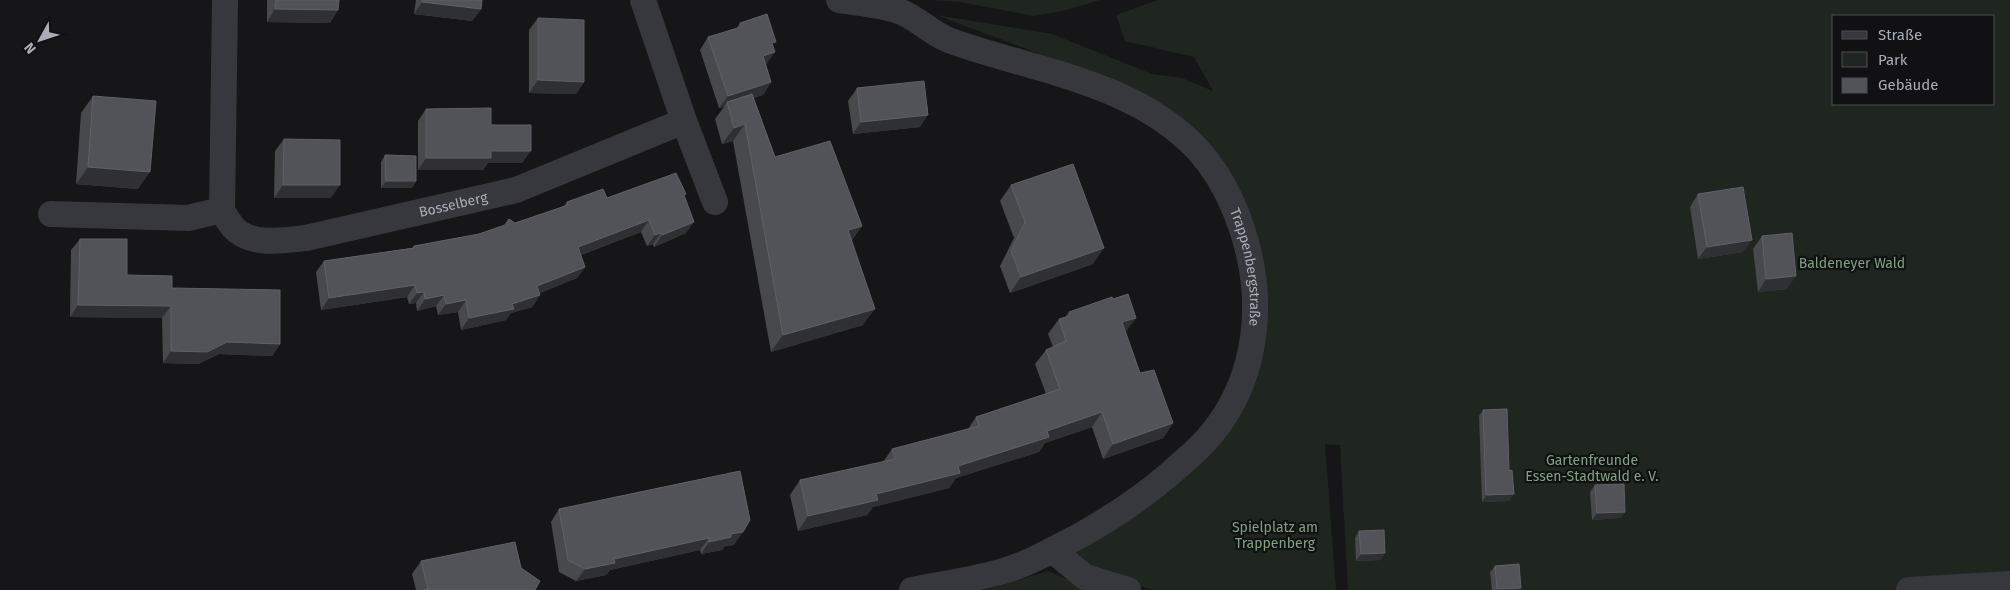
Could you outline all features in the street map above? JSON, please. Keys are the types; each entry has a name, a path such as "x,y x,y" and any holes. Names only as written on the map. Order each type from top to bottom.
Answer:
{"street":[{"path":"51,214 188,218 222,210 225,0"},
{"path":"643,0 684,121 715,202"},
{"name":"Trappenbergstraße","path":"839,0 901,12 948,40 1099,89 1154,113 1184,137 1209,163 1220,179 1237,219 1248,252 1256,306 1255,328 1247,366 1231,407 1212,434 1197,450 1152,489 1106,521 1052,550 1002,572 912,590"},
{"name":"Bosselberg","path":"222,210 234,228 248,237 277,241 306,238 516,190 684,121"},
{"path":"1052,550 1085,577 1128,590"},
{"path":"1909,590 2010,584"}],"green space":[{"path":"932,0 1100,0 1063,11 1033,16 960,2"},
{"path":"1158,0 2010,0 2010,590 1348,590 1340,445 1325,444 1336,590 1153,590 1088,572 1063,551 1158,494 1252,368 1231,189 1085,71 936,15 1052,34 1152,74 1182,78 1213,91 1194,57 1125,41 1116,15"},
{"path":"1048,571 1093,590 984,590"}],"building":[{"path":"276,0 339,0 338,10 275,9"},
{"path":"423,0 482,0 481,9 422,2"},
{"path":"767,14 776,42 772,43 775,52 763,56 771,82 728,96 708,37 741,27 740,23"},
{"path":"538,18 584,20 584,82 538,80"},
{"path":"924,81 928,115 861,122 857,88"},
{"path":"752,94 775,157 830,141 862,226 848,230 875,309 783,335 745,124 734,128 727,102"},
{"path":"93,96 156,101 150,172 88,167"},
{"path":"491,108 491,125 531,125 531,151 491,151 491,158 426,158 426,109"},
{"path":"284,139 340,140 340,185 283,185"},
{"path":"385,155 416,156 416,181 386,181"},
{"path":"1073,164 1104,248 1021,277 1011,251 1025,222 1011,185"},
{"path":"676,173 686,194 684,195 694,222 662,235 661,233 655,235 649,220 578,247 585,267 537,286 540,295 512,304 514,309 469,318 466,300 446,304 444,295 425,299 424,292 417,293 415,285 329,298 324,261 414,248 414,246 479,234 505,225 509,219 515,223 568,205 567,202 603,189 607,198"},
{"path":"1743,187 1752,240 1707,247 1698,194"},
{"path":"1792,233 1796,276 1766,279 1762,236"},
{"path":"80,239 127,239 127,275 172,276 172,288 280,290 280,344 227,342 207,352 171,351 171,306 78,305"},
{"path":"1128,294 1136,318 1122,322 1140,373 1154,370 1173,423 1113,444 1102,412 1047,431 1049,437 958,466 960,473 876,494 878,500 808,516 800,480 895,459 892,449 979,426 976,417 1060,389 1046,350 1066,341 1059,319 1070,316 1069,312 1112,297 1113,299"},
{"path":"1507,409 1509,471 1512,470 1514,494 1486,495 1483,410"},
{"path":"740,471 750,520 743,532 709,542 709,538 614,559 615,563 585,569 568,560 559,509"},
{"path":"1624,484 1625,512 1597,513 1595,485"},
{"path":"1384,530 1385,553 1361,554 1359,531"},
{"path":"515,542 521,568 540,581 535,590 424,590 428,589 421,561"},
{"path":"1519,564 1521,588 1497,589 1495,566"}],"park label":[{"name":"Baldeneyer Wald","path":"1852,263"},
{"name":"Gartenfreunde Essen-Stadtwald e. V.","path":"1592,468"},
{"name":"Spielplatz am Trappenberg","path":"1275,536"}]}
